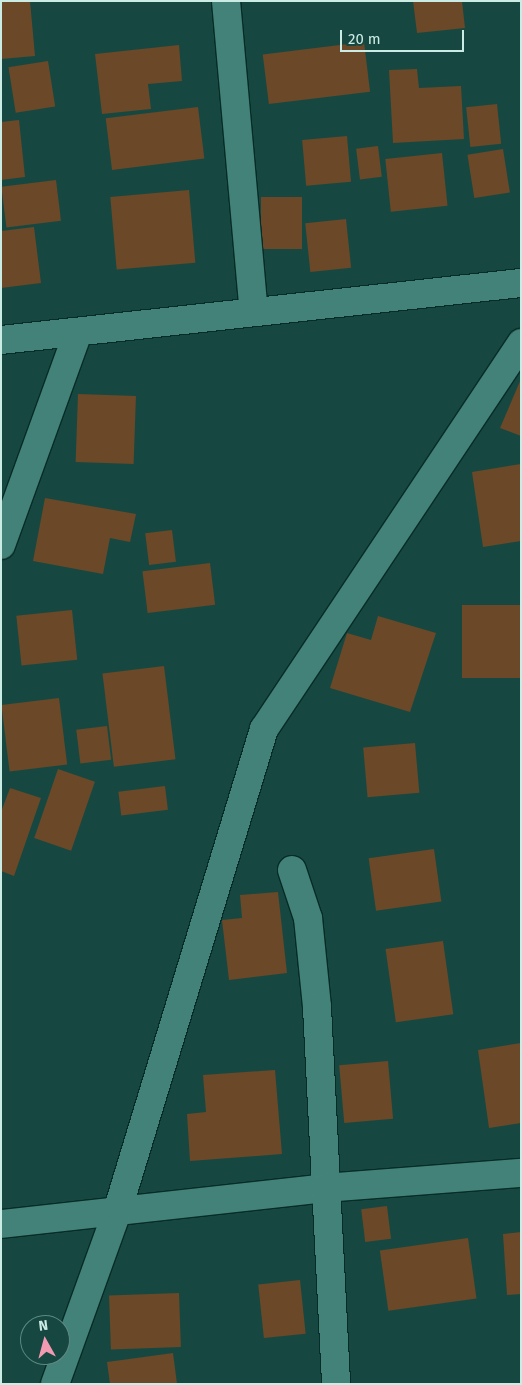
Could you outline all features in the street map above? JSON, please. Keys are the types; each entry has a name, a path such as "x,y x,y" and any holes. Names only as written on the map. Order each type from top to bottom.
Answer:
{"street":[{"path":"226,1 254,312"},
{"path":"1,340 521,283"},
{"path":"1,545 78,332"},
{"path":"55,1384 117,1212 264,729 521,343"},
{"path":"292,870 308,918 336,1384"},
{"path":"1,1224 325,1188 521,1173"}],"building":[{"path":"1,1 30,1 35,56 1,59"},
{"path":"413,1 462,1 465,28 417,33"},
{"path":"364,42 370,92 269,104 263,54"},
{"path":"179,45 182,81 148,84 151,109 102,114 95,54"},
{"path":"48,61 55,106 16,113 8,67"},
{"path":"417,69 419,88 461,86 464,139 393,143 389,70"},
{"path":"497,104 501,144 470,147 466,107"},
{"path":"198,107 204,159 112,170 106,118"},
{"path":"19,120 25,177 1,180 1,122"},
{"path":"347,136 351,182 306,186 302,140"},
{"path":"378,146 382,177 360,179 356,149"},
{"path":"503,149 510,192 474,198 467,155"},
{"path":"442,153 448,206 391,212 385,159"},
{"path":"56,180 61,221 6,227 1,187"},
{"path":"189,190 195,263 117,270 110,197"},
{"path":"261,197 302,197 302,249 261,249"},
{"path":"346,219 351,268 310,272 305,223"},
{"path":"34,227 41,283 1,288 1,231"},
{"path":"521,379 521,436 500,428"},
{"path":"78,394 136,396 134,464 76,462"},
{"path":"521,464 521,541 483,547 472,472"},
{"path":"45,498 136,514 130,542 110,538 103,574 33,561"},
{"path":"172,530 176,562 149,565 145,533"},
{"path":"210,563 215,605 148,613 143,571"},
{"path":"462,605 521,605 521,678 462,678"},
{"path":"72,610 77,660 22,666 16,616"},
{"path":"378,616 436,633 410,712 330,688 347,633 371,640"},
{"path":"164,666 175,759 114,767 102,674"},
{"path":"59,698 67,765 10,772 1,705"},
{"path":"107,726 111,760 80,764 76,730"},
{"path":"415,743 419,793 368,797 363,748"},
{"path":"58,769 95,782 71,851 34,838"},
{"path":"165,786 168,810 121,816 118,792"},
{"path":"10,788 41,798 14,876 1,871 1,812"},
{"path":"434,849 441,901 376,911 369,858"},
{"path":"278,892 287,973 229,980 222,920 242,918 240,895"},
{"path":"443,941 453,1014 396,1022 386,949"},
{"path":"521,1043 521,1123 489,1128 478,1050"},
{"path":"388,1061 393,1119 344,1123 339,1065"},
{"path":"275,1070 282,1154 190,1161 187,1114 206,1112 203,1075"},
{"path":"387,1206 391,1239 365,1242 361,1209"},
{"path":"521,1232 521,1294 507,1295 503,1234"},
{"path":"468,1238 476,1298 388,1311 380,1250"},
{"path":"300,1280 306,1334 264,1338 258,1284"},
{"path":"179,1293 181,1347 111,1349 109,1295"},
{"path":"173,1353 177,1384 110,1384 107,1362"}]}
